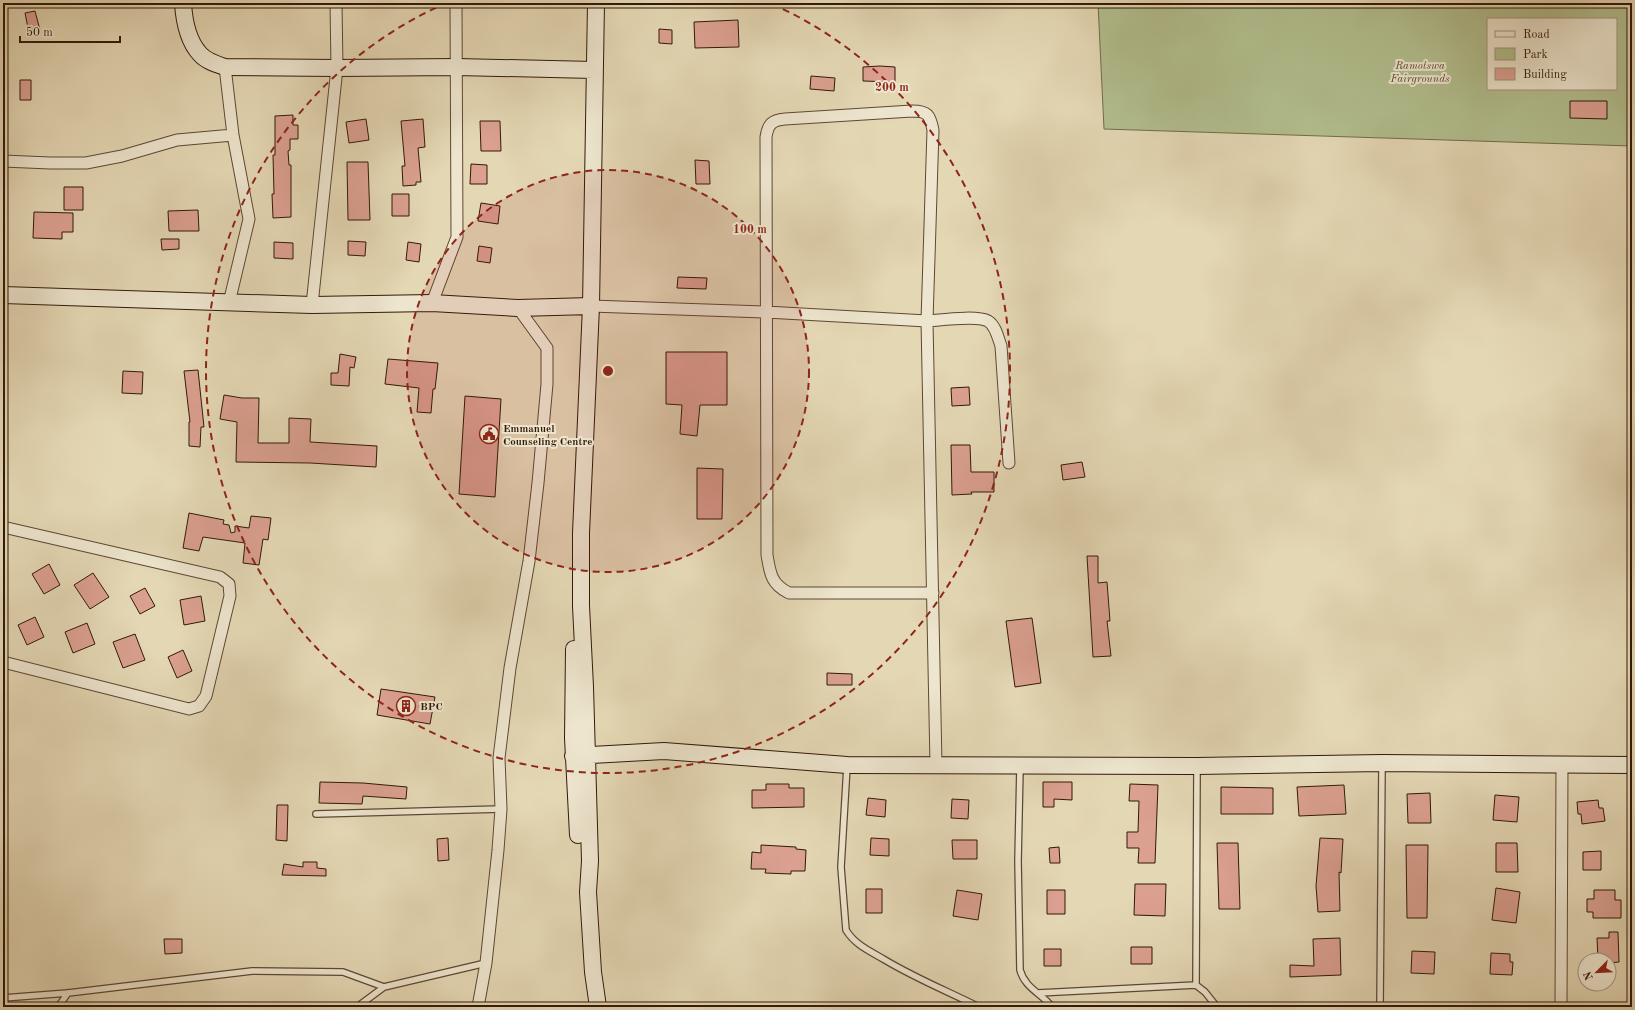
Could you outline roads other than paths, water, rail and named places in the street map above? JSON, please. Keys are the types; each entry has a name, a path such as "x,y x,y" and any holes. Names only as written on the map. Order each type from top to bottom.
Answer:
{"street":[{"path":"183,3 190,38 200,54 209,61 225,66 337,68 457,66 594,70"},
{"path":"312,305 337,68 336,3"},
{"path":"432,304 457,237 456,3"},
{"path":"596,3 591,306 581,533 581,606 574,647 572,686 590,861 588,892 593,972 598,1007"},
{"path":"225,66 233,134 249,219 229,303"},
{"path":"933,593 789,594 780,589 773,581 769,572 767,555 766,137 770,124 776,120 921,111 926,113 931,121 933,130 927,321 933,593 936,765"},
{"path":"3,161 86,163 122,156 177,140 233,134"},
{"path":"3,295 312,305 432,304 518,308 591,306 766,312 927,321 977,318 988,321 995,330 1001,346 1009,463"},
{"path":"478,1007 486,962 501,809 499,758 510,668 529,561 547,384 547,348 518,308"},
{"path":"3,527 220,577 229,584 230,596 206,696 200,706 190,709 3,662"},
{"path":"580,755 664,751 848,765 1020,764 1197,766 1382,763 1562,765 1632,764"},
{"path":"1561,1007 1562,765"}],"lane":[{"path":"1380,1007 1382,763"},
{"path":"1020,764 1018,861 1020,970 1026,984 1038,993 1052,1007"},
{"path":"848,765 841,867 846,930 852,939 860,946 911,975 979,1007"},
{"path":"1196,985 1197,766"},
{"path":"316,814 501,809"},
{"path":"357,1007 384,987 486,962"},
{"path":"3,998 68,993 252,971 342,972 384,987"},
{"path":"1038,993 1196,985 1205,992 1217,1007"},
{"path":"58,1007 68,993"}],"place":[{"name":"Emmanuel Counseling Centre","path":"489,434"},
{"name":"BPC","path":"406,706"}],"park label":[{"name":"Ramotswa Fairgrounds","path":"1420,71"}]}
